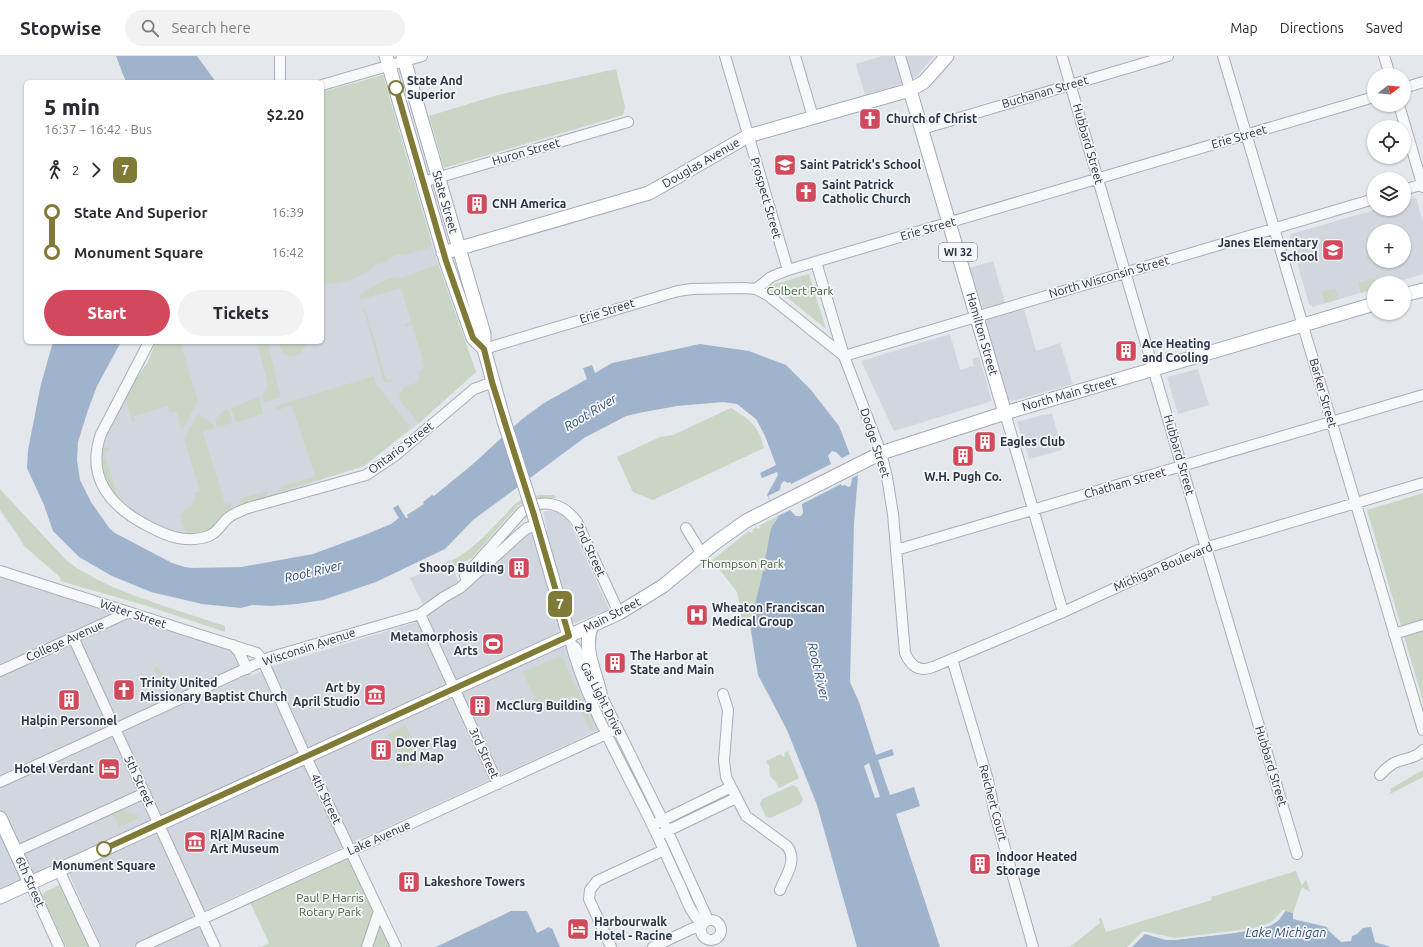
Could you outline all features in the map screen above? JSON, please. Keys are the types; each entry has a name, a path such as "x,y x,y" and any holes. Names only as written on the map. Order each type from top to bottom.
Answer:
{"main road":[{"name":"Douglas Avenue","path":"444,253 649,193 748,136 910,90 928,78 947,56"},
{"name":"State Street","path":"404,59 458,249 484,334 484,349 492,382 569,636"},
{"name":"State Street","path":"388,61 444,253 473,338 484,349"},
{"name":"Hamilton Street","path":"910,90 1005,413"},
{"path":"1411,293 1423,290"},
{"name":"North Main Street","path":"772,507 860,462 881,453 1005,413 1367,306"},
{"name":"Main Street","path":"0,897 619,613 663,586 734,528 772,507"},
{"path":"592,625 588,646 590,660 594,668 600,693"},
{"name":"6th Street","path":"0,818 30,883"}],"street":[{"path":"280,56 280,80"},
{"path":"324,84 388,61 422,56"},
{"name":"Prospect Street","path":"725,56 788,270"},
{"path":"795,56 813,117"},
{"name":"Hamilton Street","path":"900,56 910,90"},
{"name":"Hubbard Street","path":"1062,56 1297,854"},
{"name":"Buchanan Street","path":"922,129 1168,56"},
{"name":"Barker Street","path":"1223,56 1423,730"},
{"path":"1384,56 1388,68"},
{"path":"1411,86 1423,82"},
{"name":"Erie Street","path":"484,349 678,291 730,287 756,289 771,277 788,270 1367,99"},
{"path":"1401,112 1423,185 1411,188"},
{"name":"Huron Street","path":"423,182 628,122"},
{"name":"North Wisconsin Street","path":"844,356 1367,201"},
{"name":"Dodge Street","path":"816,262 844,356 881,453 891,496 906,653 908,660 912,664"},
{"path":"756,289 769,296 844,356"},
{"name":"Ontario Street","path":"148,344 98,442 96,460 100,478 106,492 116,505 131,517 165,535 189,540 211,535 218,530 227,518 237,512 366,475 396,455 474,389 492,382"},
{"name":"Chatham Street","path":"896,550 1423,395"},
{"name":"Hamilton Street","path":"1005,413 1063,612"},
{"name":"Michigan Boulevard","path":"912,664 917,668 928,669 1063,612 1206,547 1423,483"},
{"name":"Wisconsin Avenue","path":"444,597 466,575 522,512 530,507 546,503"},
{"name":"2nd Street","path":"546,503 564,508 577,522 619,613"},
{"name":"Wisconsin Avenue","path":"0,782 273,657 420,614 460,588 535,520"},
{"path":"686,528 702,554"},
{"name":"Water Street","path":"0,571 257,653 263,661"},
{"name":"College Avenue","path":"0,671 129,612"},
{"name":"3rd Street","path":"420,614 498,784"},
{"path":"1394,634 1423,625"},
{"name":"Gas Light Drive","path":"569,636 600,693 663,821 705,922"},
{"name":"Gas Light Drive","path":"569,636 578,667 607,734 695,916 705,922"},
{"name":"5th Street","path":"73,637 215,947"},
{"path":"233,645 239,652 247,669"},
{"name":"Reichert Court","path":"952,659 988,780 994,810 1033,947"},
{"name":"4th Street","path":"263,661 306,757 396,947"},
{"path":"723,694 728,716 724,769 731,787 746,816 787,846 793,856 792,863 780,890"},
{"name":"Lake Avenue","path":"141,947 617,729"},
{"path":"1380,775 1385,769 1395,763 1420,754 1423,750"},
{"path":"652,826 731,787"},
{"path":"16,852 144,793"},
{"path":"657,835 736,798"},
{"path":"612,947 589,899 590,890 597,881 664,850"},
{"path":"59,870 95,947"},
{"name":"6th Street","path":"30,883 59,947"},
{"path":"367,947 379,911"},
{"path":"653,947 705,922"}],"shaded area":[{"path":"882,56 934,56 917,76 898,85 865,95 856,64"},
{"path":"324,94 413,178 438,264 476,372 419,423 364,466 246,504 202,533 180,536 148,522 126,508 115,497 105,475 101,459 101,445 125,395 148,362 155,344 324,344"},
{"name":"Janes Elementary School","path":"1416,198 1423,222 1423,274 1411,278 1411,276 1367,276 1367,291 1313,307 1309,304 1290,238 1291,234 1367,212 1367,216 1411,216 1411,199"},
{"path":"993,261 1008,313 1024,309 1036,351 1060,343 1073,384 1012,401 1009,400 969,268"},
{"path":"950,334 960,370 974,366 972,359 979,357 992,401 894,431 861,361"},
{"path":"1198,369 1209,405 1178,414 1167,377"},
{"path":"1052,414 1062,450 1029,459 1017,422 1041,415"},
{"path":"552,510 567,517 609,609 558,630 601,729 195,915 209,947 102,947 62,859 55,864 0,889 0,576 237,652 250,676 273,666 429,617 410,578 450,560 461,588 522,536 547,529 543,512"}],"green space":[{"path":"616,69 625,107 623,115 444,168 429,116 498,95"},
{"path":"383,75 431,245 429,248 404,255 397,254 386,262 375,265 364,274 350,280 324,284 324,91"},
{"path":"438,264 476,372 419,423 401,402 399,395 404,387 418,382 420,370 425,368 412,325 406,327 405,324 411,322 401,288 360,300 359,296 377,284 388,279 395,277 402,278"},
{"name":"Colbert Park","path":"809,274 826,329 772,285"},
{"path":"1367,280 1367,291 1361,293 1358,283"},
{"path":"1335,288 1339,299 1325,303 1322,292"},
{"path":"363,307 365,308 386,379 391,379 392,382 386,382 383,379"},
{"path":"155,344 181,344 198,401 182,430 176,411 170,413 168,406 133,416 135,421 132,421 125,395 148,362"},
{"path":"258,344 268,344 280,397 264,403 262,395 265,393 268,385"},
{"path":"279,344 306,344 300,354 291,357 282,352"},
{"path":"374,376 376,384 411,428 364,466 278,492 276,490 277,488 315,476 292,406 277,410 276,406"},
{"path":"259,397 263,414 236,422 231,408"},
{"path":"731,408 753,424 759,433 764,448 653,500 633,492 617,457 660,437 673,435"},
{"path":"228,409 233,423 217,427 215,420 221,413"},
{"path":"198,414 211,422 214,428 203,432 225,504 231,504 231,508 216,525 208,531 203,534 193,535 187,534 180,516 184,510 191,506 195,498 194,493 200,492 184,438"},
{"path":"105,447 110,449 104,452 118,498 124,496 121,501 115,497 104,472 103,449"},
{"path":"0,489 67,561 88,575 122,591 225,626 225,632 144,605 60,581 61,578 24,546 0,510"},
{"path":"266,491 268,492 266,497 243,504 240,502 240,499"},
{"path":"1423,493 1423,701 1367,510"},
{"path":"539,495 554,495 556,498 533,499 518,506 472,558 454,567 451,561 478,542 516,503 523,499"},
{"name":"Thompson Park","path":"778,516 771,528 767,565 765,571 763,571 750,625 742,627 737,592 712,560 749,531 751,533 753,532 752,530 756,527 758,529 760,528 759,526"},
{"path":"559,656 563,658 593,725 593,729 590,730 574,695 540,711 523,672"},
{"path":"156,666 167,677 174,688 166,693 164,683 153,671"},
{"path":"406,725 420,758 418,761 403,768 388,734"},
{"path":"788,751 799,778 779,788 770,776 769,766 766,761 781,754 783,757 785,756 784,753"},
{"path":"1423,770 1423,777 1388,795 1391,792 1390,789"},
{"path":"793,785 797,787 803,799 801,804 770,818 766,817 760,804 762,799"},
{"path":"121,810 138,815 139,818 119,827 113,814"},
{"name":"Paul P Harris Rotary Park","path":"350,850 396,947 261,947 269,943 248,898"},
{"path":"1296,871 1302,886 1306,879 1310,892 1302,887 1293,913 1285,911 1272,924 1263,928 1129,947 1070,947 1100,923 1099,919 1101,918 1106,932 1212,900 1211,897"},
{"path":"59,885 63,886 91,947 66,947 42,895"}],"water":[{"path":"116,56 197,56 215,80 125,80"},
{"name":"Root River","path":"52,344 120,344 97,386 78,442 77,460 80,480 91,502 110,529 115,533 172,563 192,568 241,567 313,554 367,534 391,524 399,518 393,508 398,505 406,518 408,518 407,515 424,504 423,502 432,495 434,496 473,464 521,420 544,403 587,379 583,368 592,365 595,373 612,363 700,344 749,351 786,365 811,390 839,426 858,475 854,524 850,682 859,702 876,755 892,749 894,755 878,760 890,795 914,787 920,806 896,814 940,947 857,947 817,805 787,730 758,675 750,625 763,571 765,571 767,565 765,560 771,528 778,517 767,495 778,475 777,472 762,478 760,473 776,465 765,436 756,419 737,404 723,402 677,406 626,416 584,438 473,520 445,549 376,582 323,600 270,606 252,605 241,608 202,604 151,592 112,576 79,557 53,531 44,505 27,468 28,450 41,384"},
{"path":"511,911 527,911 537,933 549,927 550,929 552,928 560,947 436,947"},
{"name":"Lake Michigan","path":"1285,911 1293,913 1293,919 1327,927 1328,930 1341,942 1351,941 1352,936 1357,934 1363,928 1371,927 1375,942 1391,947 1129,947 1144,933 1174,940 1262,928 1272,924"}],"pier":[{"path":"832,451 836,452 842,458 852,453 860,474 852,478 851,485 849,487 844,485 842,486 841,484 802,504 803,513 801,516 796,516 790,510 778,516 768,496 780,490 781,484 784,481 788,483 790,482 791,484 831,464 828,456"},
{"path":"869,763 880,797 875,798 864,766"},
{"path":"1283,910 1286,910 1279,920 1272,925 1263,928 1174,940 1166,940 1145,934 1132,947 1127,947 1143,931 1174,938 1233,931 1262,926 1271,922"}],"bus line":[{"name":"7","path":"104,849 569,636 534,515 492,382 484,349 473,338 446,261 396,88"}],"place":[{"name":"State And Superior","path":"396,88"},
{"name":"Church of Christ","path":"870,119"},
{"name":"Saint Patrick's School","path":"785,165"},
{"name":"Saint Patrick Catholic Church","path":"806,192"},
{"name":"CNH America","path":"477,204"},
{"name":"Janes Elementary School","path":"1333,250"},
{"name":"Ace Heating and Cooling","path":"1126,351"},
{"name":"Eagles Club","path":"985,442"},
{"name":"W.H. Pugh Co.","path":"963,456"},
{"name":"Shoop Building","path":"519,568"},
{"name":"Wheaton Franciscan Medical Group","path":"697,615"},
{"name":"Metamorphosis Arts","path":"493,644"},
{"name":"The Harbor at State and Main","path":"615,663"},
{"name":"Trinity United Missionary Baptist Church","path":"124,690"},
{"name":"Art by April Studio","path":"375,695"},
{"name":"Halpin Personnel","path":"69,700"},
{"name":"McClurg Building","path":"480,706"},
{"name":"Dover Flag and Map","path":"381,750"},
{"name":"Hotel Verdant","path":"109,769"},
{"name":"R|A|M Racine Art Museum","path":"195,842"},
{"name":"Monument Square","path":"104,849"},
{"name":"Indoor Heated Storage","path":"980,864"},
{"name":"Lakeshore Towers","path":"409,882"},
{"name":"Harbourwalk Hotel - Racine","path":"578,929"}]}
